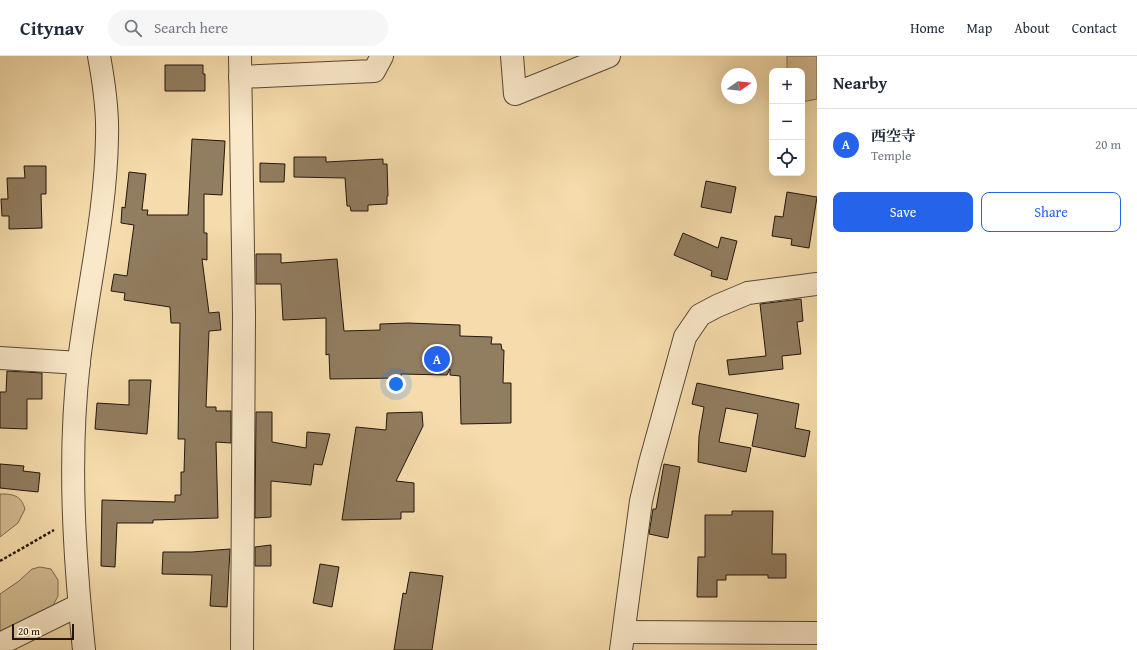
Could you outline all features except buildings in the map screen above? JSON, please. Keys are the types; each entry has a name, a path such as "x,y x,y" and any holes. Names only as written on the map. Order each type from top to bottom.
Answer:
{"street":[{"path":"84,650 79,606 74,520 73,457 79,362 98,231 106,161 106,91 99,56"},
{"path":"240,56 244,315 242,650"},
{"path":"240,77 374,71 382,56"},
{"path":"512,56 515,94 609,56"},
{"path":"817,284 748,293 717,306 700,316 685,337 641,501 622,641 817,633"},
{"path":"0,358 79,362"},
{"path":"0,644 79,606"}],"path":[{"path":"0,560 74,520"}],"shaded area":[{"path":"787,56 817,56 817,99 805,101 805,68 787,68"},
{"path":"0,494 16,496 19,498 25,509 18,523 0,537"},
{"path":"40,567 51,569 58,580 58,596 49,613 0,634 0,594 19,581 32,569"}],"place":[{"name":"西空寺","path":"437,359"}]}
